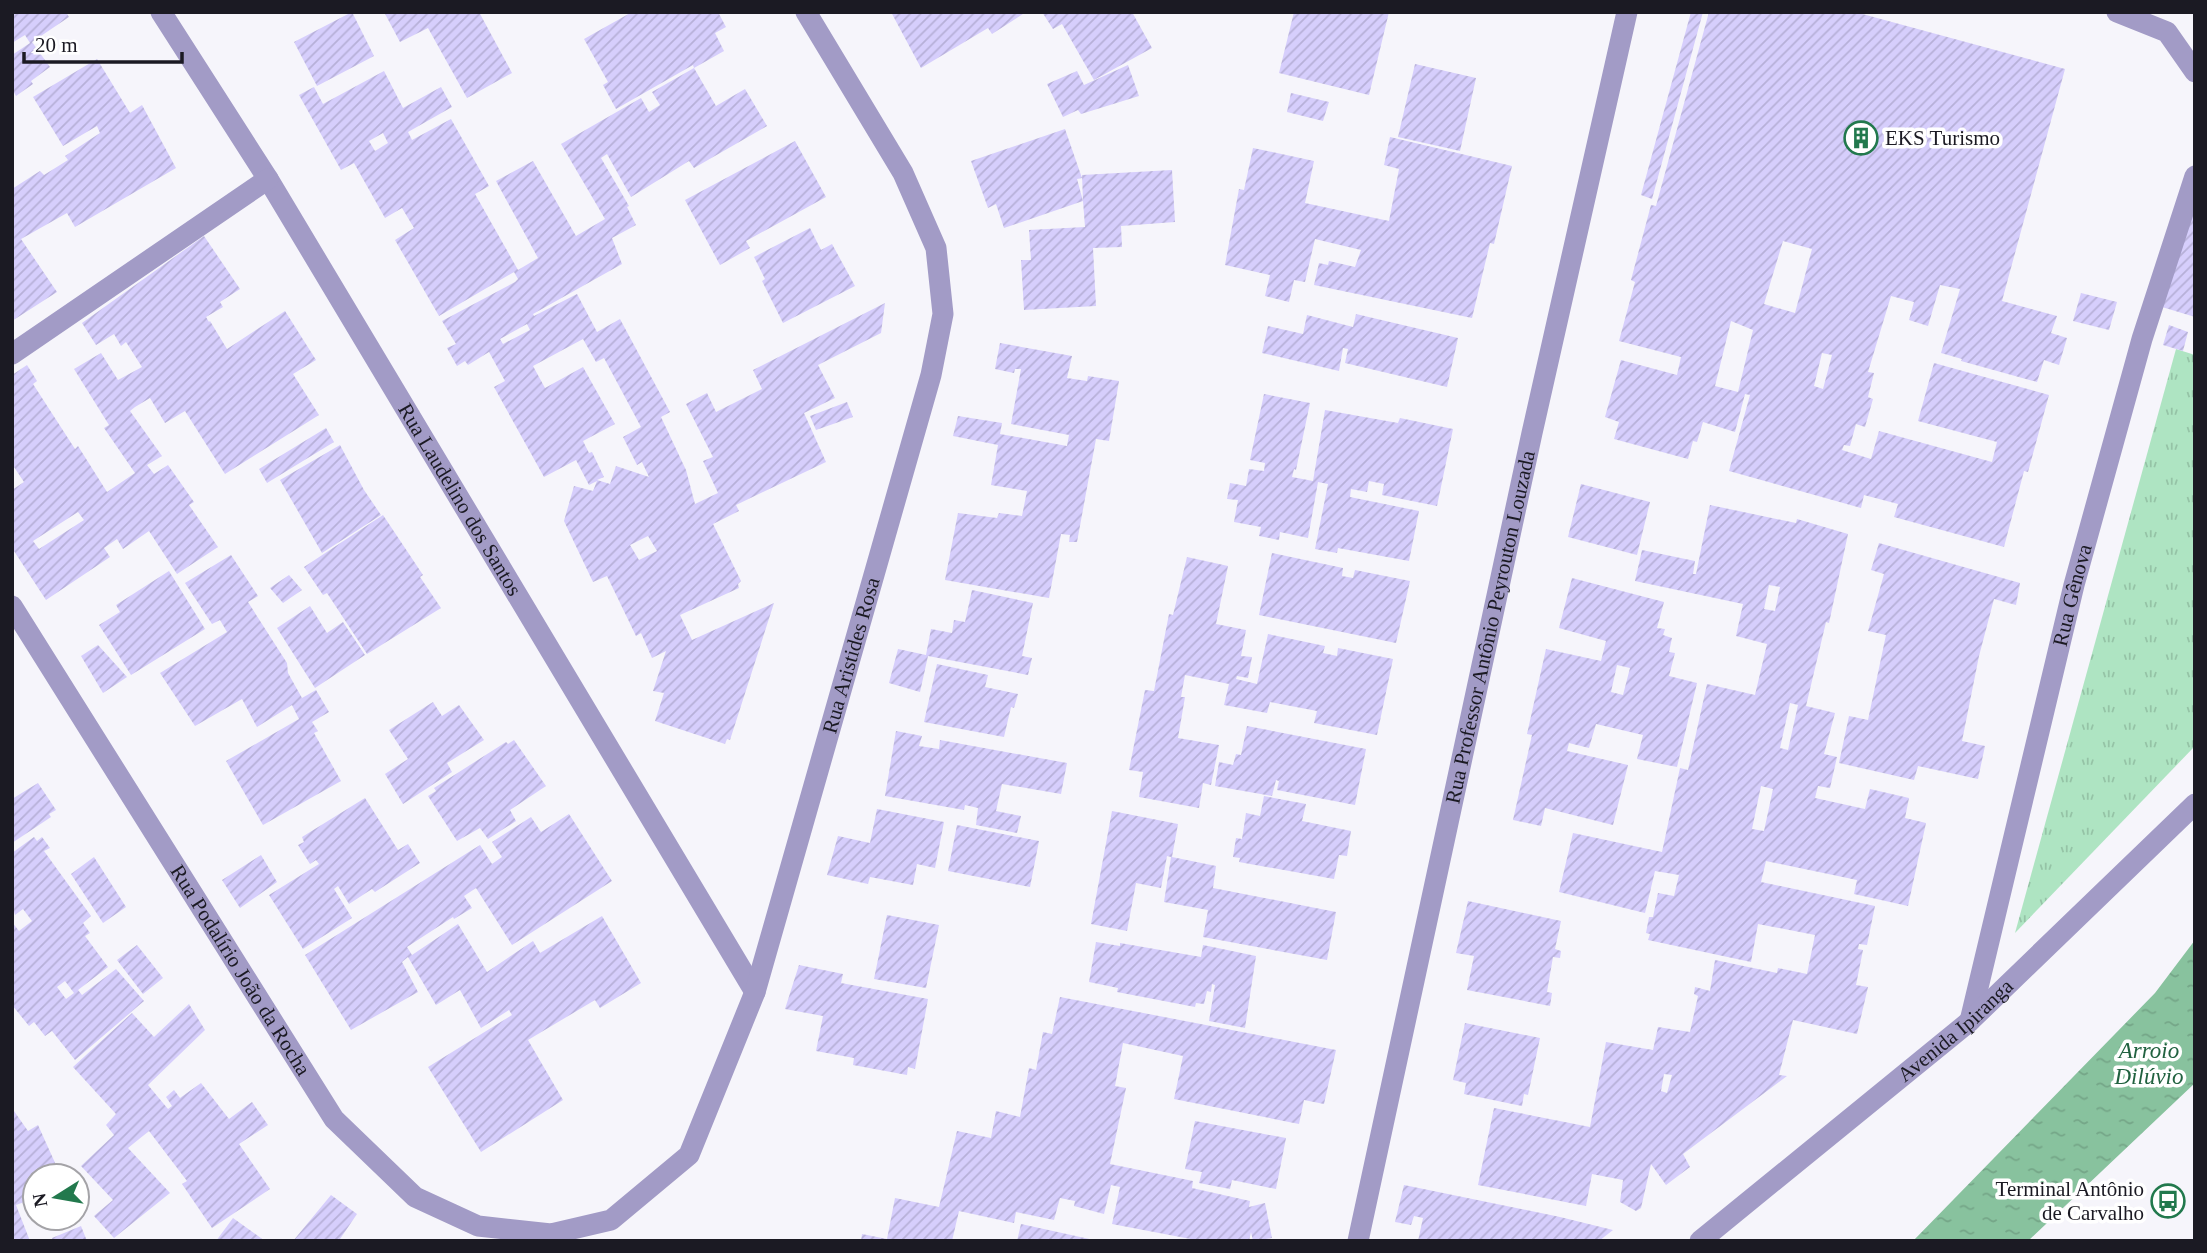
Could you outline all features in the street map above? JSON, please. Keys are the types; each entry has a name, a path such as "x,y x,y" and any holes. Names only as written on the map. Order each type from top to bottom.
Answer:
{"street":[{"name":"Rua Laudelino dos Santos","path":"162,12 268,179 755,992"},
{"name":"Rua Aristides Rosa","path":"551,1234 611,1220 689,1155 755,992 931,374 943,314 936,248 903,173 806,12"},
{"name":"Rua Professor Antônio Peyrouton Louzada","path":"1358,1241 1529,446 1627,12"},
{"path":"2116,12 2167,32 2195,72"},
{"name":"Rua Gênova","path":"1970,1021 2074,585 2141,339 2195,176"},
{"path":"12,354 268,179"},
{"name":"Rua Podalírio João da Rocha","path":"12,607 334,1119 415,1197 478,1226 551,1234"},
{"name":"Avenida Ipiranga","path":"1700,1241 1970,1021 2195,804"}],"green space":[{"path":"2176,349 2195,355 2195,746 2015,933"}],"water":[{"name":"Arroio Dilúvio","path":"2195,940 2195,1083 2028,1241 1913,1241 2155,993"}],"building":[{"path":"12,12 66,12 69,17 32,42 50,67 16,96 12,89 12,55 30,43 25,35 12,43"},
{"path":"352,12 374,56 317,86 294,42"},
{"path":"384,12 479,12 512,73 467,98 428,28 400,42"},
{"path":"632,12 718,12 726,27 715,33 724,51 694,68 693,65 616,109 603,85 608,82 584,39"},
{"path":"891,12 1026,12 992,34 988,28 921,68"},
{"path":"1042,12 1132,12 1152,48 1094,80 1062,24 1053,29"},
{"path":"1294,12 1389,12 1369,95 1279,73"},
{"path":"1691,12 1703,12 1652,199 1641,195"},
{"path":"1709,12 1855,12 2065,69 2002,301 2057,316 2051,333 2067,338 2059,365 2044,360 2037,382 1941,353 1960,289 1940,285 1928,326 1909,320 1914,302 1891,296 1868,372 1874,373 1868,397 1873,399 1865,427 1856,424 1850,446 1844,445 1842,450 1871,459 1879,431 1992,462 1997,442 1918,421 1934,363 2049,395 2028,472 2024,471 2004,547 1894,517 1898,504 1864,495 1861,508 1729,471 1750,395 1745,394 1735,432 1703,422 1697,442 1693,441 1688,459 1614,439 1619,422 1605,417 1621,360 1677,375 1681,357 1619,341 1635,282 1631,280 1651,205 1656,206","holes":["1783,241 1812,249 1795,313 1764,304","1731,321 1753,330 1738,392 1715,386","1822,353 1832,355 1823,389 1814,386"]},
{"path":"97,59 130,113 142,105 176,168 75,227 67,213 21,239 57,292 12,321 12,189 40,171 44,175 68,160 65,156 100,133 97,126 63,146 33,97"},
{"path":"1415,64 1476,78 1460,151 1398,137"},
{"path":"1128,65 1139,96 1081,114 1078,110 1063,117 1047,84 1077,71 1084,85"},
{"path":"694,68 716,106 745,89 767,126 694,168 689,161 631,197 607,154 601,158 629,206 627,207 636,225 612,238 622,264 533,314 534,316 577,294 597,332 620,319 670,412 661,417 686,470 695,504 718,493 703,461 713,457 686,404 707,393 716,412 762,389 753,370 885,303 881,333 818,365 835,398 804,413 826,462 736,505 739,511 713,524 741,581 739,588 680,615 692,640 774,603 730,740 727,739 725,744 655,721 664,693 653,691 666,651 652,658 641,633 636,636 607,576 593,582 564,521 574,486 593,491 597,481 589,485 576,460 544,477 494,387 505,381 489,352 468,365 465,361 457,366 447,348 456,344 442,321 515,282 518,279 514,272 439,316 395,240 414,228 402,208 385,218 354,163 341,170 299,95 314,87 323,104 384,71 403,108 441,87 452,107 408,132 412,140 451,119 489,186 475,194 518,270 538,258 496,181 533,161 576,236 605,219 561,144 641,98 649,112 660,105 652,92","holes":["383,133 388,143 375,151 369,141","527,324 530,330 503,344 500,339","583,339 596,362 604,358 641,427 623,437 637,465 642,462 649,477 616,466 610,484 597,480 604,477 592,452 589,453 583,441 615,424 583,367 545,388 533,366","648,536 657,551 639,560 630,545"]},
{"path":"1291,93 1329,102 1323,121 1287,112"},
{"path":"1065,129 1082,178 1077,179 1083,201 1004,228 996,204 988,208 971,161"},
{"path":"1390,137 1512,166 1494,244 1490,243 1472,318 1314,285 1319,263 1328,265 1329,261 1355,267 1361,250 1315,239 1305,282 1294,280 1289,302 1265,296 1270,275 1225,265 1239,189 1244,190 1253,148 1314,161 1305,203 1389,221 1399,169 1384,165"},
{"path":"795,141 826,197 746,241 750,248 720,265 685,200"},
{"path":"1172,170 1175,222 1121,226 1122,247 1093,248 1096,306 1024,310 1021,260 1031,260 1029,230 1085,227 1082,175"},
{"path":"2195,200 2195,317 2162,307"},
{"path":"810,228 821,250 832,244 855,286 783,323 762,281 765,279 754,257"},
{"path":"204,236 240,289 220,302 223,307 206,317 209,322 227,349 285,311 316,360 293,374 319,415 225,474 185,411 165,423 150,398 135,407 130,411 162,456 147,465 154,474 168,465 194,502 189,505 218,547 177,574 149,531 123,549 117,539 104,548 110,557 46,600 12,548 12,490 24,482 12,464 12,375 27,365 37,381 33,384 107,492 135,473 104,428 109,425 74,369 101,353 118,380 142,367 126,342 121,346 114,334 96,345 82,323","holes":["78,512 84,520 39,549 33,541"]},
{"path":"2081,293 2117,302 2109,330 2073,321"},
{"path":"1356,314 1458,338 1447,387 1345,363 1348,349 1343,348 1339,371 1262,353 1268,326 1303,334 1307,315 1353,327"},
{"path":"2169,325 2188,332 2183,351 2163,345"},
{"path":"1000,343 1072,356 1067,378 1087,381 1088,376 1119,381 1109,441 1096,439 1077,542 1069,542 1070,535 1061,534 1049,598 945,580 958,513 997,518 999,513 1022,516 1027,491 991,485 998,445 953,436 958,416 1002,423 1000,434 1067,446 1069,435 1011,424 1021,369 1015,369 1014,373 995,369"},
{"path":"1264,394 1310,403 1296,470 1294,469 1292,477 1313,481 1325,410 1398,423 1400,418 1453,429 1437,506 1382,495 1384,484 1369,481 1367,492 1351,489 1350,497 1419,511 1409,561 1338,548 1337,553 1315,549 1328,484 1318,482 1308,538 1280,532 1279,540 1259,536 1261,527 1234,522 1238,500 1227,499 1230,483 1246,486 1249,469 1264,471 1265,463 1250,460"},
{"path":"847,402 853,417 816,430 810,416"},
{"path":"326,428 334,442 267,483 259,469"},
{"path":"340,445 381,515 322,553 280,480"},
{"path":"1581,484 1650,502 1637,555 1568,537"},
{"path":"1710,505 1796,523 1797,519 1848,534 1829,623 1826,622 1806,706 1835,713 1824,754 1837,757 1830,788 1818,786 1815,798 1865,809 1870,789 1909,798 1905,818 1926,823 1908,906 1854,894 1857,880 1766,861 1761,882 1875,906 1867,945 1859,944 1858,949 1863,950 1856,985 1868,987 1857,1034 1793,1020 1779,1075 1787,1076 1683,1154 1690,1167 1666,1185 1651,1164 1641,1208 1636,1211 1620,1202 1623,1180 1592,1174 1586,1206 1478,1185 1494,1108 1590,1127 1606,1042 1653,1050 1658,1027 1690,1032 1698,996 1694,994 1695,987 1710,991 1715,960 1777,973 1778,968 1807,974 1815,935 1758,924 1751,962 1648,940 1650,934 1646,933 1649,917 1653,917 1658,893 1674,896 1679,875 1655,871 1645,913 1559,892 1573,833 1662,852 1680,768 1688,770 1707,684 1755,695 1767,644 1736,636 1743,604 1635,581 1642,550 1695,561 1693,574 1696,574","holes":["1769,585 1780,587 1775,611 1764,609","1790,703 1798,705 1788,750 1780,748","1761,786 1773,789 1764,831 1752,829","1664,1074 1672,1075 1667,1093 1661,1091"]},
{"path":"383,515 423,575 420,577 441,608 367,654 327,593 323,595 304,567"},
{"path":"1879,543 2020,583 2016,605 1994,599 1979,656 1962,741 1985,746 1978,779 1918,766 1914,780 1839,763 1849,716 1868,720 1886,635 1868,631 1884,574 1871,570"},
{"path":"1272,553 1343,568 1342,576 1353,578 1355,570 1410,581 1396,643 1259,615"},
{"path":"231,555 258,596 248,602 287,663 288,673 302,698 316,690 329,712 312,722 318,731 314,733 341,781 263,825 226,761 299,719 292,705 257,727 242,699 195,726 160,673 227,632 220,620 212,624 185,583"},
{"path":"1187,557 1228,566 1216,624 1246,630 1241,656 1252,657 1248,678 1237,676 1236,679 1257,684 1268,634 1325,646 1323,653 1337,656 1338,648 1393,659 1377,735 1314,723 1317,711 1270,702 1267,713 1224,705 1229,684 1185,675 1181,697 1185,697 1178,738 1219,745 1211,785 1203,783 1199,808 1139,797 1143,772 1129,770 1145,690 1154,691 1169,614 1173,615"},
{"path":"169,571 205,629 131,675 99,625 120,612 116,605"},
{"path":"289,575 302,590 283,603 270,588"},
{"path":"1572,578 1664,602 1657,628 1665,629 1663,635 1672,638 1669,652 1675,653 1669,676 1697,683 1677,767 1637,759 1643,735 1596,724 1589,748 1569,743 1567,751 1628,765 1613,825 1545,808 1541,826 1513,820 1532,735 1527,734 1546,649 1601,661 1606,641 1559,628","holes":["1617,665 1630,668 1623,695 1611,692"]},
{"path":"972,590 1033,603 1022,656 1032,658 1028,675 928,656 920,692 889,683 898,649 926,655 931,629 952,633 954,620 965,622"},
{"path":"310,606 327,633 343,622 365,655 315,688 277,628"},
{"path":"98,645 127,677 103,693 81,656"},
{"path":"937,664 988,675 985,687 1018,694 1014,708 1011,707 1004,737 924,722"},
{"path":"433,702 442,716 459,705 484,740 447,763 452,772 403,804 385,774 408,759 389,730"},
{"path":"1247,726 1366,749 1355,805 1277,790 1279,781 1276,780 1272,796 1215,786 1219,762 1233,765 1236,754 1241,755"},
{"path":"896,731 922,736 919,746 939,749 940,740 1067,763 1061,794 1002,784 996,811 1021,816 1017,833 976,825 978,808 965,805 964,810 885,796"},
{"path":"514,740 546,786 510,810 516,821 488,839 480,828 457,841 428,796 436,791 434,788 506,742 508,744"},
{"path":"38,783 56,810 49,814 51,817 12,843 12,799"},
{"path":"1264,796 1306,804 1302,821 1351,831 1347,856 1339,855 1334,879 1239,862 1240,858 1233,857 1236,838 1242,839 1246,813 1260,816"},
{"path":"365,798 398,850 408,844 420,863 375,892 372,889 349,904 338,886 334,889 352,918 303,949 269,895 319,864 316,860 310,864 298,845 304,842 302,837"},
{"path":"877,809 944,822 935,868 917,864 913,885 870,877 868,884 827,875 838,836 870,843"},
{"path":"1112,811 1178,824 1172,857 1216,866 1213,888 1336,912 1327,960 1203,937 1208,910 1164,902 1171,857 1167,856 1161,888 1136,883 1127,931 1091,924"},
{"path":"569,814 612,881 512,945 476,888 464,896 472,908 407,947 412,955 458,924 487,972 533,941 540,953 602,916 641,983 600,1008 595,1000 528,1040 563,1100 481,1152 428,1067 512,1015 509,1010 481,1028 460,990 436,1005 408,957 402,962 418,992 351,1030 305,955 480,845 492,864 502,857 492,842 531,817 541,832"},
{"path":"957,825 1039,841 1030,887 948,871"},
{"path":"34,837 37,841 42,837 50,848 44,851 91,916 83,923 90,933 85,936 108,967 78,990 82,995 116,969 144,1001 75,1060 52,1031 45,1036 34,1022 29,1026 12,1005 12,922 19,931 32,921 23,909 15,915 12,913 12,853","holes":["65,981 74,993 66,999 57,987"]},
{"path":"261,855 277,882 240,908 222,880"},
{"path":"94,857 126,907 103,923 71,874"},
{"path":"1468,901 1561,921 1555,949 1561,951 1560,958 1553,957 1547,992 1552,993 1550,1006 1467,990 1474,956 1456,953"},
{"path":"887,915 939,925 926,988 874,979"},
{"path":"1096,942 1120,946 1120,943 1201,957 1203,945 1256,956 1245,1028 1209,1021 1215,985 1212,984 1204,1004 1196,1003 1195,1007 1117,992 1118,988 1089,982"},
{"path":"137,945 163,978 143,994 117,960"},
{"path":"799,965 843,974 841,983 928,999 915,1069 908,1067 907,1075 853,1065 854,1058 816,1051 823,1016 785,1009"},
{"path":"1060,997 1336,1050 1324,1104 1304,1100 1299,1124 1174,1099 1183,1056 1123,1043 1115,1086 1126,1088 1110,1164 1193,1181 1192,1188 1250,1201 1249,1207 1265,1203 1272,1238 1253,1241 1251,1232 1249,1241 1201,1241 1112,1224 1120,1187 1111,1185 1104,1214 1074,1206 1075,1201 1060,1198 1054,1220 1016,1212 1014,1223 959,1211 952,1241 861,1241 862,1234 887,1239 895,1198 939,1207 957,1131 991,1138 996,1111 1020,1117 1029,1068 1036,1070 1043,1032 1052,1034"},
{"path":"189,1004 205,1030 148,1085 168,1109 172,1106 166,1097 174,1090 180,1098 201,1083 229,1119 252,1102 268,1125 239,1144 270,1189 212,1228 182,1184 187,1181 149,1131 128,1148 170,1193 114,1238 94,1216 113,1200 91,1177 91,1162 85,1162 114,1135 106,1125 116,1114 73,1067 132,1013 154,1037"},
{"path":"1465,1023 1540,1038 1528,1095 1524,1094 1522,1106 1464,1094 1466,1083 1453,1080"},
{"path":"14,1111 28,1131 38,1125 55,1162 21,1162 21,1203 16,1205 21,1218 21,1232 26,1232 30,1241 12,1241"},
{"path":"1195,1121 1286,1138 1276,1189 1232,1180 1230,1189 1199,1183 1202,1172 1185,1169"},
{"path":"1404,1185 1613,1230 1599,1241 1418,1241 1423,1218 1414,1216 1411,1225 1395,1222"},
{"path":"331,1195 357,1214 340,1239 343,1241 293,1241"},
{"path":"233,1218 265,1241 216,1241"},
{"path":"1021,1224 1094,1240 1094,1241 1017,1241"},
{"path":"66,1232 83,1232 87,1241 53,1241 52,1238"}],"place":[{"name":"EKS Turismo","path":"1861,138"},
{"name":"Terminal Antônio de Carvalho","path":"2168,1201"}]}
